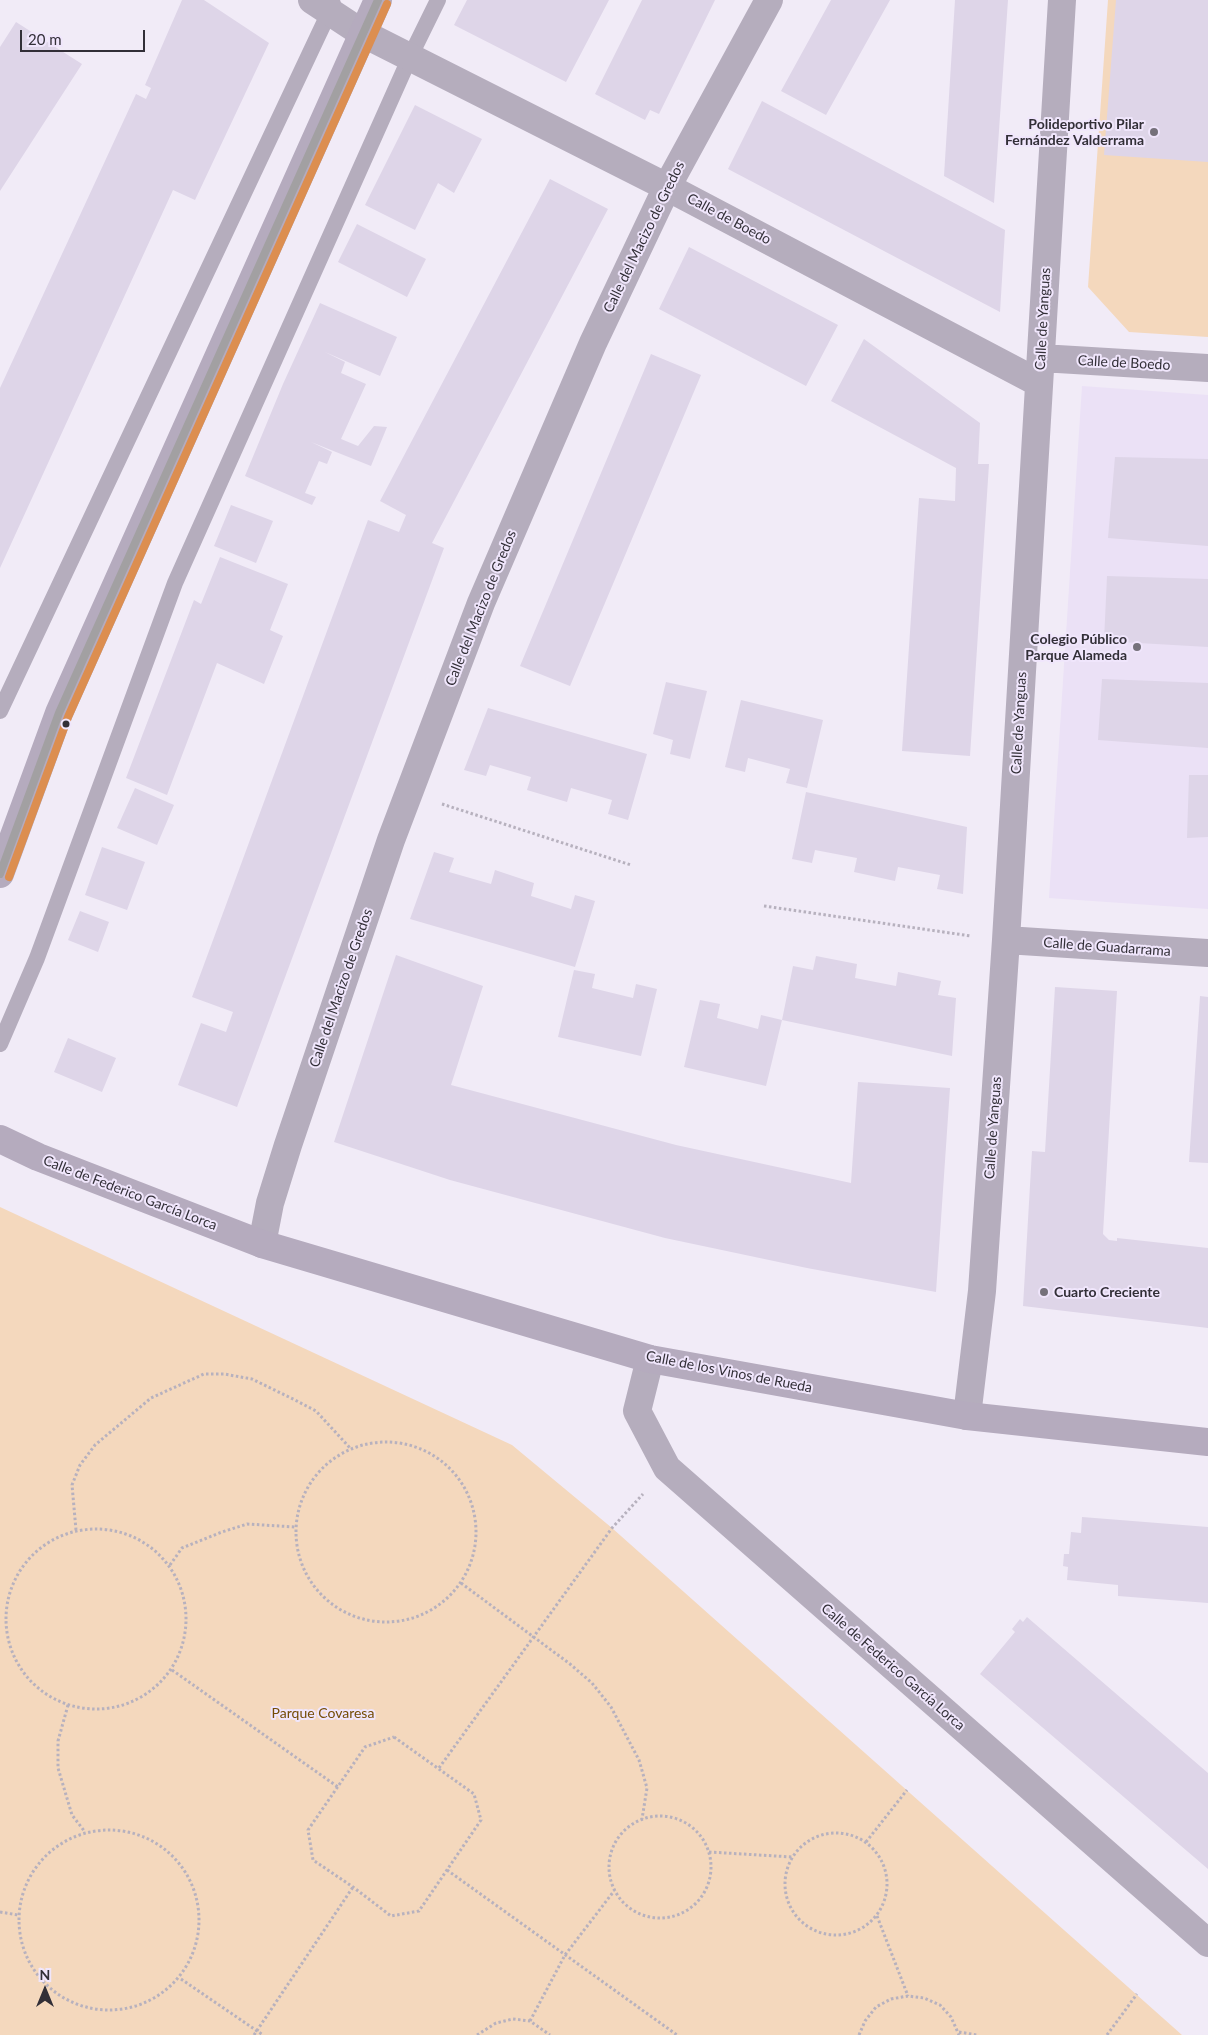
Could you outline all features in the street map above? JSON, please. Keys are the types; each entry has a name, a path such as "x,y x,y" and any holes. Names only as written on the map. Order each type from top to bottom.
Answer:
{"street":[{"path":"0,874 59,714 378,0"},
{"name":"Calle del Macizo de Gredos","path":"262,1244 270,1203 288,1145 408,793 485,594 593,343 667,187 769,0"},
{"name":"Calle de Yanguas","path":"967,1416 982,1291 1006,940 1062,0"},
{"name":"Calle de Boedo","path":"326,4 362,33 667,187 1040,370 1208,368"},
{"name":"Calle de Guadarrama","path":"1006,940 1208,953"},
{"name":"Calle de Federico García Lorca","path":"0,1139 38,1157 262,1244"},
{"name":"Calle de los Vinos de Rueda","path":"262,1244 650,1359 967,1416 1208,1442"},
{"name":"Calle de Federico García Lorca","path":"650,1359 638,1411 667,1468 1208,1943"}],"lane":[{"path":"0,1044 37,958 175,583 410,57 438,0"},
{"path":"0,712 326,4"}],"path":[{"path":"408,793 631,865"},
{"path":"764,906 1006,940"},
{"path":"76,1530 72,1485 80,1465 95,1445 151,1398 204,1374 224,1374 252,1379 295,1400 316,1411 352,1449"},
{"path":"389,1441 416,1446 440,1459 459,1478 472,1502 477,1529 474,1556 461,1582 441,1604 415,1618 386,1623 357,1618 331,1604 311,1583 298,1556 295,1527 301,1498 316,1474 337,1456 362,1444 389,1441"},
{"path":"439,1768 612,1528 667,1468"},
{"path":"170,1565 182,1548 247,1524 295,1527"},
{"path":"99,1528 126,1533 150,1546 170,1565 183,1590 187,1616 184,1644 172,1670 152,1692 125,1705 96,1710 68,1705 42,1692 21,1670 9,1644 6,1614 12,1586 26,1560 47,1542 76,1530 99,1528"},
{"path":"461,1582 570,1664 592,1683 611,1707 635,1752 647,1788 642,1819"},
{"path":"0,1629 7,1628"},
{"path":"172,1670 338,1787"},
{"path":"68,1705 58,1741 58,1768 72,1815 85,1832"},
{"path":"394,1737 474,1794 481,1820 419,1911 391,1916 313,1860 308,1830 338,1787 364,1747 394,1737"},
{"path":"866,1842 907,1790"},
{"path":"659,1816 675,1818 690,1826 702,1837 709,1852 710,1876 700,1899 688,1910 673,1917 657,1918 640,1915 625,1905 614,1892 609,1876 609,1857 615,1842 626,1828 642,1819 659,1816"},
{"path":"112,1829 139,1834 163,1846 183,1866 195,1890 200,1917 197,1944 181,1979 164,1992 138,2006 109,2010 80,2006 54,1992 34,1971 21,1944 18,1915 24,1887 40,1861 60,1844 85,1832 112,1829"},
{"path":"835,1832 852,1834 866,1842 878,1853 885,1868 888,1884 885,1901 877,1916 865,1927 850,1933 833,1935 816,1931 802,1921 791,1908 785,1892 785,1874 792,1857 803,1844 818,1835 835,1832"},
{"path":"709,1852 792,1857"},
{"path":"447,1870 677,2035"},
{"path":"254,2035 353,1887"},
{"path":"530,2021 565,1955 614,1892"},
{"path":"0,1912 18,1915"},
{"path":"877,1916 908,1996"},
{"path":"181,1979 262,2035"},
{"path":"1107,2035 1136,1994"},
{"path":"859,2035 865,2021 876,2007 891,1999 908,1996 924,1998 940,2005 951,2017 959,2033 977,2035"},
{"path":"478,2035 496,2023 513,2019 530,2021 550,2035"}],"shaded area":[{"name":"Colegio Público Parque Alameda","path":"1082,386 1208,395 1208,909 1049,898"}],"green space":[{"name":"Polideportivo Pilar Fernández Valderrama","path":"1108,0 1208,0 1208,337 1129,332 1088,287"},
{"name":"Parque Covaresa","path":"0,1207 512,1445 612,1528 1182,2035 0,2035"}],"building":[{"path":"182,0 204,0 269,43 195,200 173,190 0,568 0,388 136,94 146,99 151,88 145,85"},
{"path":"467,0 609,0 566,82 454,25"},
{"path":"642,0 715,0 659,114 650,110 645,120 595,94"},
{"path":"831,0 890,0 826,115 781,91"},
{"path":"955,0 1008,0 994,203 944,176"},
{"path":"1116,0 1208,0 1208,162 1104,155"},
{"path":"16,22 82,64 0,191 0,47"},
{"path":"762,101 1005,230 1000,312 728,169"},
{"path":"415,105 482,139 454,193 438,183 415,230 365,205"},
{"path":"550,179 608,209 432,543 444,548 237,1107 178,1085 201,1023 226,1032 233,1012 192,997 368,520 399,532 406,515 380,501"},
{"path":"357,224 426,259 407,297 338,262"},
{"path":"689,247 838,325 806,386 659,309"},
{"path":"320,303 397,337 380,376 325,352 345,362 341,373 366,384 341,439 358,446 374,426 387,427 371,466 311,442 332,452 327,464 319,461 305,493 316,497 312,505 245,476 283,384"},
{"path":"864,339 980,423 978,464 989,464 970,756 902,751 919,498 955,501 956,468 831,401"},
{"path":"651,354 701,375 570,686 520,666"},
{"path":"1115,457 1208,459 1208,546 1108,538"},
{"path":"231,505 273,521 256,563 214,546"},
{"path":"220,557 288,584 270,630 283,636 264,684 217,663 167,795 126,778 194,600 201,604"},
{"path":"1107,576 1208,579 1208,647 1104,641"},
{"path":"1102,679 1208,683 1208,748 1098,740"},
{"path":"666,682 707,691 690,759 670,754 673,740 653,734"},
{"path":"741,700 823,720 807,788 786,783 790,769 748,758 745,772 725,767"},
{"path":"488,708 647,754 628,820 608,814 612,800 571,788 567,802 527,790 531,777 490,765 486,776 464,770"},
{"path":"1189,775 1208,775 1208,837 1187,838"},
{"path":"135,788 174,805 157,845 117,828"},
{"path":"806,792 967,827 963,894 937,889 940,875 898,867 895,881 854,872 857,858 815,850 812,863 792,859"},
{"path":"102,847 145,862 127,910 85,895"},
{"path":"434,852 454,858 449,872 491,884 495,870 534,883 531,896 571,909 575,895 595,901 575,967 410,919"},
{"path":"80,911 109,922 98,952 68,940"},
{"path":"396,955 483,986 451,1085 676,1145 851,1183 858,1082 950,1088 936,1292 807,1268 665,1238 450,1180 334,1142"},
{"path":"816,956 857,964 855,978 896,986 898,972 941,981 938,995 956,998 952,1056 782,1020 793,966 813,970"},
{"path":"574,970 595,974 592,988 633,998 636,984 657,989 641,1056 558,1037"},
{"path":"1055,987 1117,991 1103,1234 1109,1240 1117,1241 1117,1238 1208,1248 1208,1328 1023,1306 1032,1151 1045,1152"},
{"path":"1200,996 1208,997 1208,1163 1189,1162"},
{"path":"700,1000 720,1004 717,1018 758,1029 761,1015 782,1020 766,1086 684,1067"},
{"path":"68,1038 116,1058 102,1092 54,1072"},
{"path":"1082,1517 1208,1527 1208,1603 1118,1596 1118,1585 1067,1580 1068,1567 1063,1566 1064,1554 1069,1554 1071,1532 1081,1533"},
{"path":"1027,1617 1208,1773 1208,1869 980,1674 1015,1632 1012,1629 1020,1619 1023,1622"}],"transit line":[{"path":"0,874 59,713 378,0"},
{"path":"9,877 68,717 387,4"}],"place":[{"name":"Polideportivo Pilar Fernández Valderrama","path":"1154,132"},
{"name":"Colegio Público Parque Alameda","path":"1137,647"},
{"name":"Cuarto Creciente","path":"1044,1292"}]}
